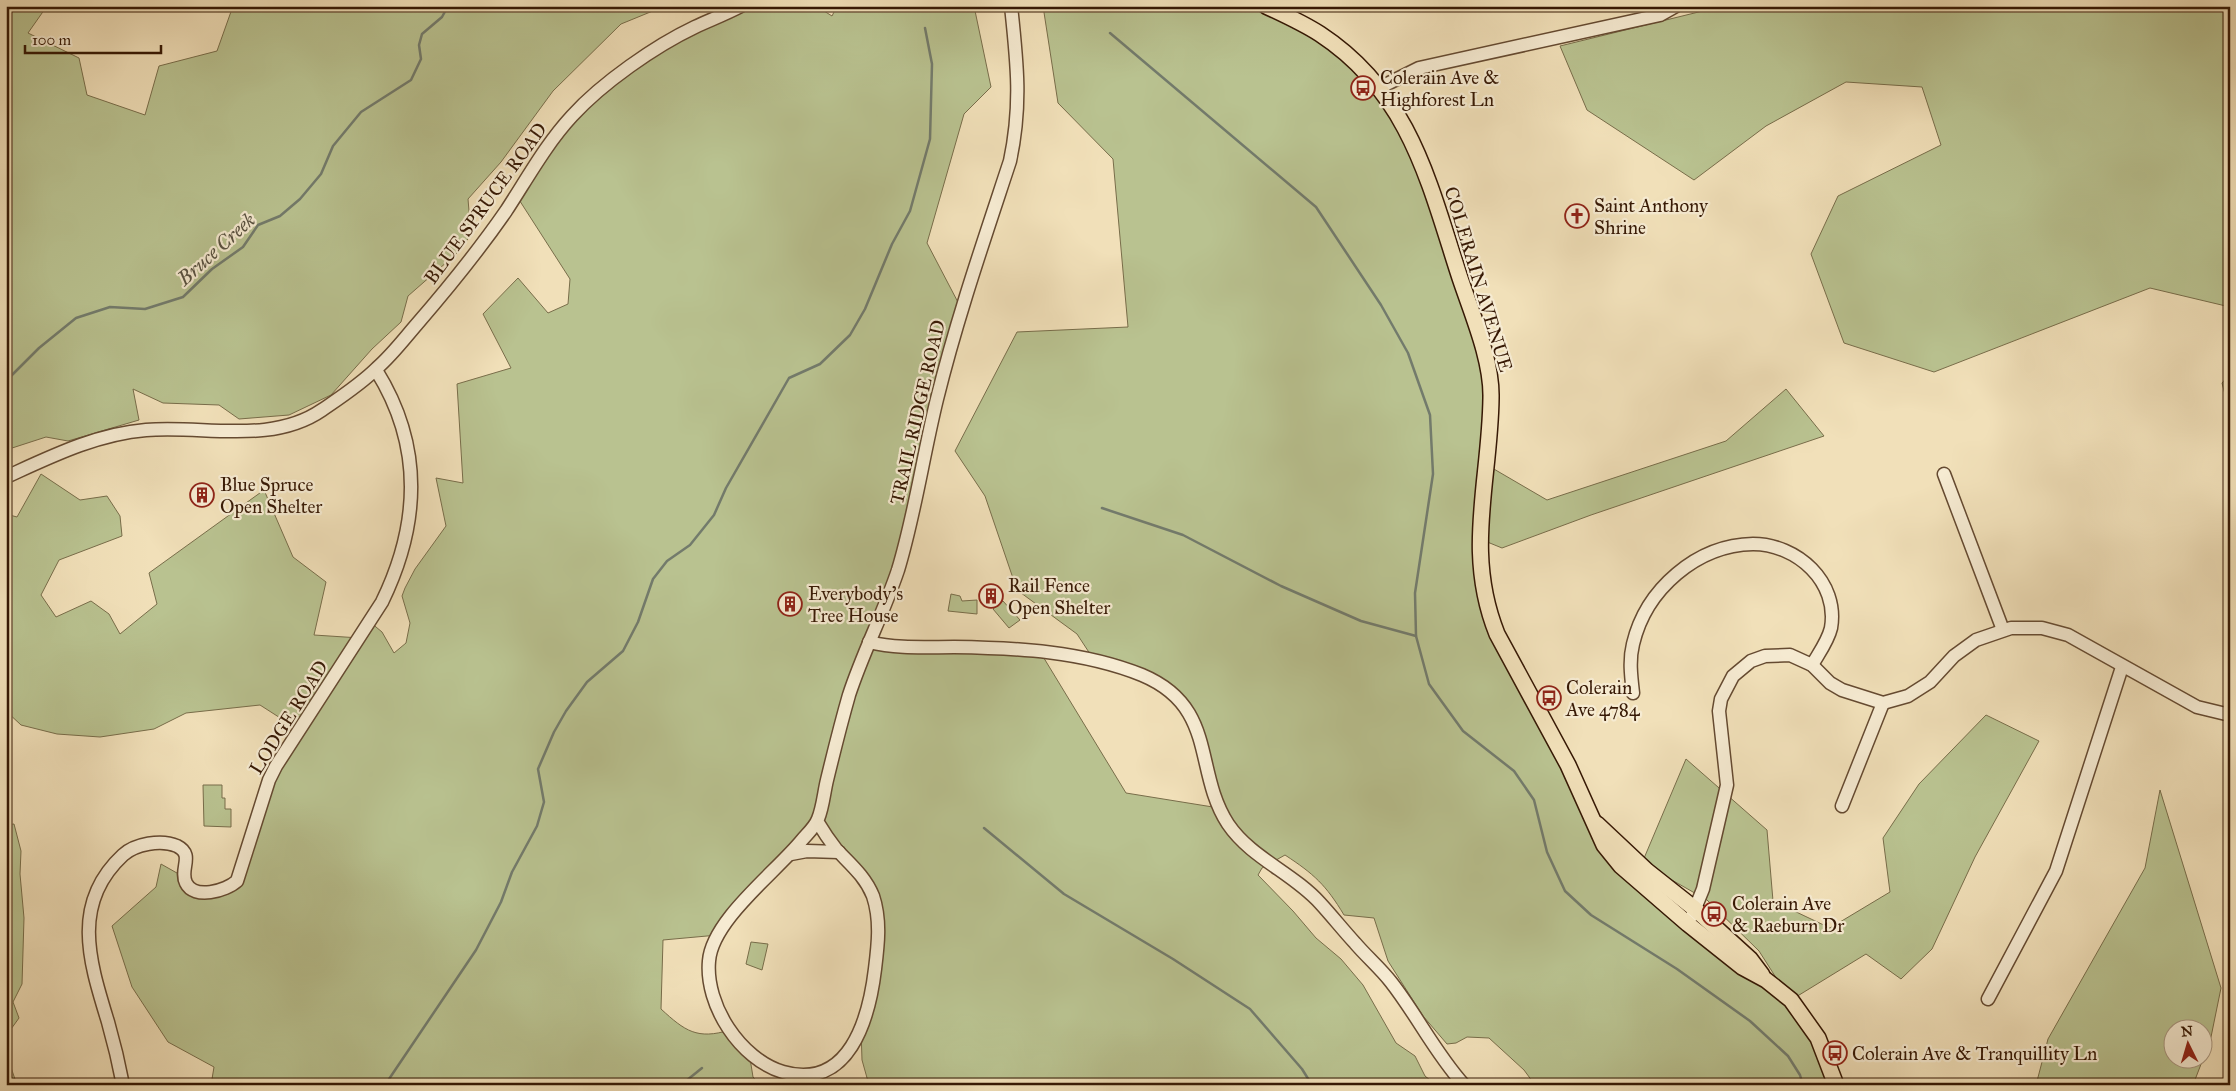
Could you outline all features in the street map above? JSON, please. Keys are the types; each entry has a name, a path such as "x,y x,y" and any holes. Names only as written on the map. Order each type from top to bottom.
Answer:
{"main road":[{"name":"COLERAIN AVENUE","path":"1266,6 1321,34 1342,50 1379,88 1389,100 1412,139 1427,175 1478,333 1490,382 1491,398 1487,465 1479,538 1480,568 1489,615 1497,634 1568,765 1604,845 1620,866 1688,924 1742,967 1766,980 1791,1000 1805,1019 1826,1055 1836,1085"},
{"name":"COLERAIN AVENUE","path":"1592,820 1750,959 1766,980"}],"street":[{"name":"BLUE SPRUCE ROAD","path":"6,477 89,442 124,434 145,430 275,429 299,422 319,412 376,370 436,301 480,248 548,146 570,117 602,88 669,41 741,6"},
{"name":"TRAIL RIDGE ROAD","path":"817,821 839,852 867,883 874,898 878,923 872,997 854,1044 844,1058 815,1079 782,1072 750,1052 730,1030 721,1015 715,998 709,959 712,947 725,924 758,885 791,854 817,821 850,692 897,572 937,400 962,308 1012,153 1018,112 1019,86 1011,6"},
{"path":"1379,88 1419,68 1660,15 1676,6"},
{"name":"LODGE ROAD","path":"123,1085 91,960 87,935 88,922 96,894 114,864 126,852 151,844 170,844 185,851 187,856 184,877 186,884 192,889 216,891 230,888 237,881 269,780 276,766 382,602 405,546 412,497 408,454 394,405 387,388 376,370"},
{"path":"1944,474 2003,630"},
{"path":"1633,693 1630,666 1633,644 1640,622 1653,600 1670,579 1704,555 1721,548 1755,544 1772,547 1790,554 1815,570 1823,582 1829,597 1832,613 1831,629 1826,643 1812,665"},
{"path":"1688,924 1703,889 1727,785 1719,711 1726,687 1742,668 1765,656 1790,655 1812,665 1830,683 1842,690 1883,703 1908,696 1919,690 1930,682 1965,647 1976,640 2003,630 2025,627 2055,631 2068,635 2122,667 2197,707 2230,715"},
{"path":"869,642 896,647 1039,650 1094,660 1137,674 1159,684 1182,704 1198,729 1215,794 1228,823 1252,850 1305,888 1392,982 1438,1053 1464,1085"},
{"path":"1988,999 2056,871 2122,667"},
{"path":"1842,806 1883,703"},
{"path":"791,854 807,851 839,852"}],"green space":[{"path":"6,6 47,6 28,33 79,58 87,95 145,115 159,66 217,51 233,6 665,6 621,24 553,91 501,162 468,199 471,235 456,254 408,296 401,322 372,349 331,395 289,415 239,419 219,405 163,403 133,389 139,420 68,441 46,437 9,449 6,459"},
{"path":"741,6 816,6 832,16 837,6 974,6 991,87 964,114 927,243 961,308 913,507 869,642 1039,650 1126,793 1219,808 1202,741 1170,693 1094,660 1077,634 1017,590 985,496 955,451 1017,332 1128,327 1113,159 1058,103 1043,6 1266,6 1321,35 1398,117 1486,363 1487,465 1547,500 1726,441 1786,389 1824,436 1591,515 1502,548 1480,539 1483,591 1604,845 1789,998 1759,951 1707,900 1642,863 1686,759 1767,830 1773,901 1830,928 1890,892 1883,838 1919,784 1986,715 2039,741 1975,857 1932,949 1901,979 1866,954 1791,1000 1836,1085 1535,1085 1524,1070 1489,1038 1467,1037 1456,1043 1447,1044 1423,1016 1388,961 1374,918 1344,915 1319,881 1285,855 1262,868 1258,875 1316,938 1341,959 1363,985 1396,1043 1415,1056 1425,1076 1436,1085 869,1085 862,1060 861,1029 872,997 874,899 817,821 718,935 663,940 661,1009 677,1023 692,1032 709,1034 730,1030 749,1052 753,1077 760,1085 211,1085 214,1067 168,1042 132,987 112,926 156,887 161,864 184,877 192,889 230,888 269,780 299,730 260,705 186,713 154,729 100,737 57,734 21,725 6,711 6,514 17,517 41,474 80,500 107,496 120,516 122,536 59,560 41,595 56,617 91,601 109,614 120,634 157,604 149,573 264,490 293,557 326,582 314,635 360,638 370,622 382,632 394,653 406,643 410,623 402,596 405,588 415,569 446,526 436,478 463,483 457,384 511,368 483,314 518,278 548,313 568,304 570,279 516,195 571,117 640,60"},
{"path":"1723,6 2230,6 2230,307 2150,288 1934,372 1844,343 1811,254 1838,196 1941,145 1922,87 1846,82 1766,126 1694,180 1587,110 1560,46"},
{"path":"2230,374 2230,414 2222,383"},
{"path":"951,594 960,596 962,601 977,600 977,614 948,611"},
{"path":"1003,601 1020,620 1009,628 993,609"},
{"path":"203,785 222,785 222,798 225,798 225,809 231,809 231,827 204,826"},
{"path":"2160,790 2221,988 2214,1022 2214,1018 2164,1018 2164,1068 2200,1068 2193,1085 2036,1085 2048,1039 2145,868"},
{"path":"14,824 21,851 20,874 24,918 22,984 13,1002 19,1018 6,1036 6,825"},
{"path":"751,942 768,944 762,970 746,964"},
{"path":"6,1053 17,1085 6,1085"}],"waterway":[{"name":"Bruce Creek","path":"6,381 39,348 76,318 110,307 145,309 183,297 212,269 243,247 258,225 280,216 300,199 321,174 333,146 361,112 411,80 421,59 419,45 422,34 442,17 448,6"},
{"path":"385,1085 476,950 501,902 512,872 537,826 544,802 538,769 554,732 566,711 587,682 623,651 638,622 653,579 667,561 690,545 714,515 726,488 789,378 820,364 850,335 865,309 892,244 910,211 930,139 932,64 925,28"},
{"path":"1110,33 1316,207 1381,305 1408,353 1430,415 1433,474 1415,593 1416,636 1429,684 1463,731 1514,771 1534,800 1547,852 1565,891 1591,915 1677,969 1750,1021 1788,1056 1800,1075 1803,1085"},
{"path":"1102,508 1183,535 1281,586 1361,621 1416,636"},
{"path":"984,828 1064,894 1173,959 1250,1009 1302,1069 1312,1085"},
{"path":"681,1085 702,1068"}],"place":[{"name":"Colerain Ave & Highforest Ln","path":"1363,88"},
{"name":"Saint Anthony Shrine","path":"1577,216"},
{"name":"Blue Spruce Open Shelter","path":"202,495"},
{"name":"Rail Fence Open Shelter","path":"991,596"},
{"name":"Everybody's Tree House","path":"790,604"},
{"name":"Colerain Ave 4784","path":"1549,698"},
{"name":"Colerain Ave & Raeburn Dr","path":"1714,914"},
{"name":"Colerain Ave & Tranquillity Ln","path":"1835,1053"}]}
